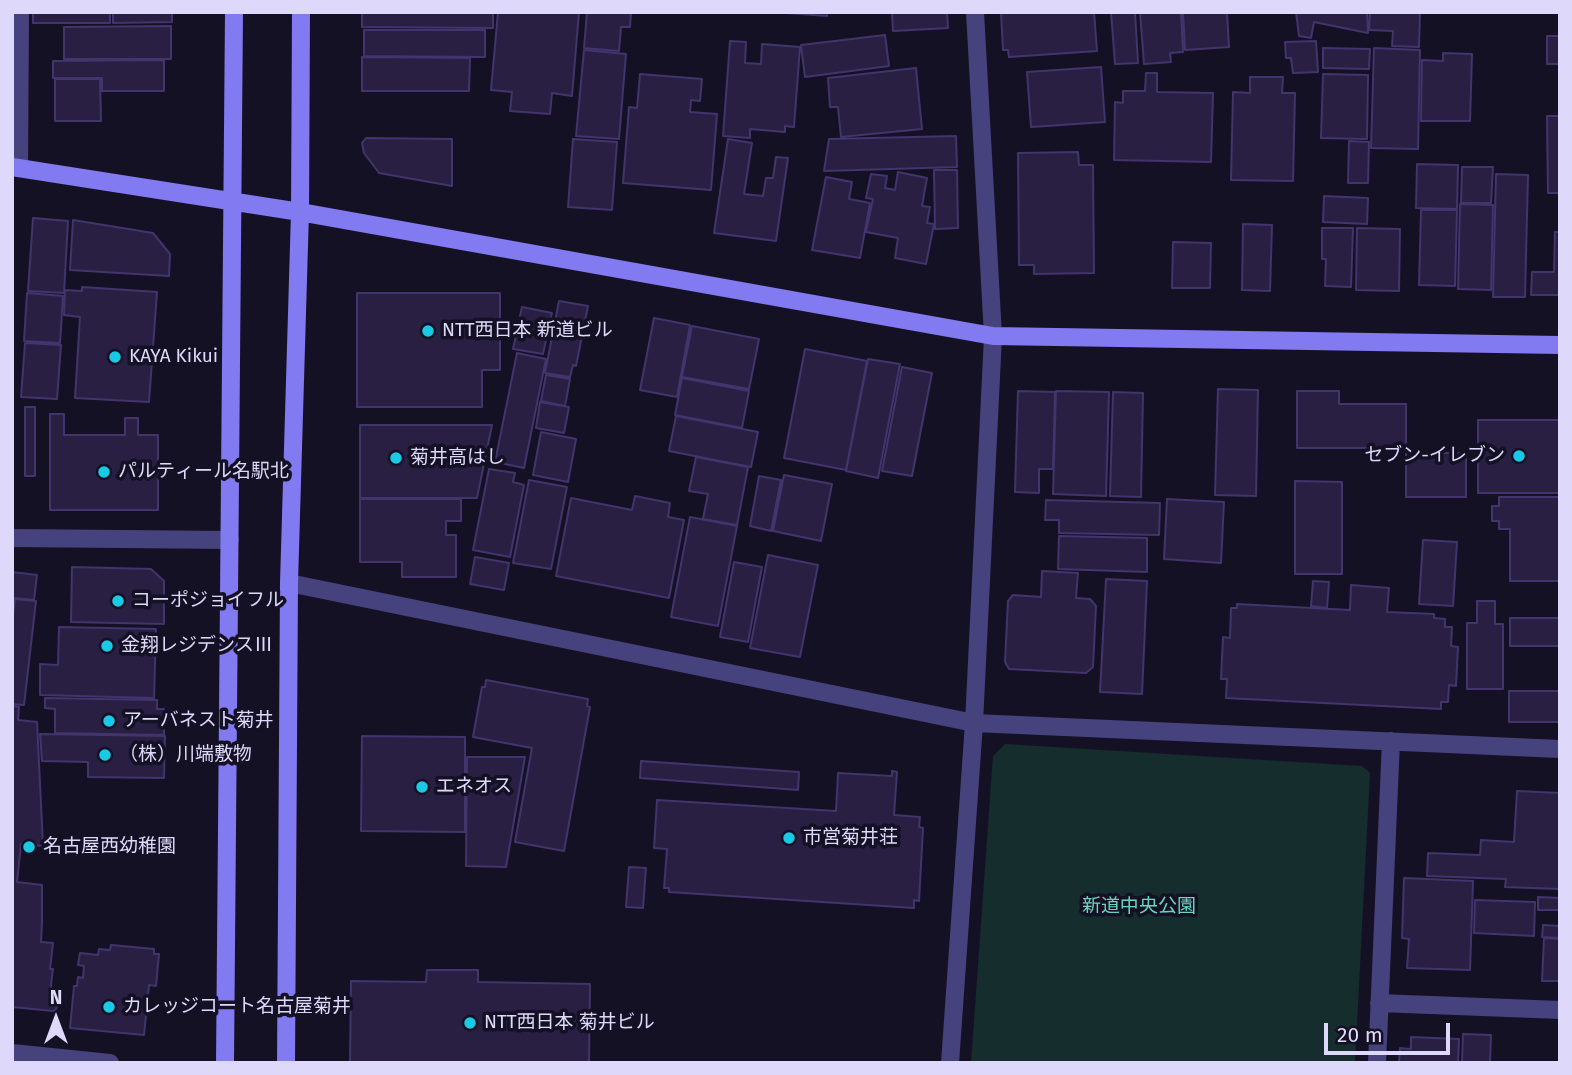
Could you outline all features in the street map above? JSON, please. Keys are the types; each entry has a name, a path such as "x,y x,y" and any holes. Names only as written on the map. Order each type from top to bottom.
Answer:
{"street":[{"path":"20,12 16,167 300,212 993,336 1560,345"},
{"path":"225,1063 234,12"},
{"path":"286,1063 289,583 300,212 301,12"},
{"path":"950,1063 974,723 993,336 975,12"},
{"path":"12,538 230,540"},
{"path":"289,583 974,723 1560,749"},
{"path":"1377,1063 1391,741"},
{"path":"1380,1003 1560,1010"},
{"path":"12,1053 110,1063"}],"green space":[{"name":"新道中央公園","path":"1005,744 1362,766 1370,773 1355,1063 971,1063 993,756"}],"building":[{"path":"33,12 110,12 110,23 33,23"},
{"path":"113,12 172,12 172,22 113,23"},
{"path":"362,12 493,12 493,28 362,27"},
{"path":"498,12 579,12 572,96 552,93 550,114 510,111 512,92 491,90"},
{"path":"587,12 631,12 630,27 621,27 619,51 584,48"},
{"path":"774,12 827,12 827,16"},
{"path":"892,12 947,12 948,28 893,31"},
{"path":"1001,12 1094,12 1097,51 1009,57 1008,50 1003,50"},
{"path":"1111,12 1135,12 1138,63 1115,64"},
{"path":"1140,12 1181,12 1183,52 1170,53 1171,62 1144,64"},
{"path":"1183,12 1227,12 1229,47 1185,50"},
{"path":"1296,12 1367,12 1368,33 1314,22 1311,38 1299,36"},
{"path":"1370,12 1420,12 1419,47 1392,46 1393,31 1369,30"},
{"path":"171,26 171,59 64,59 64,27"},
{"path":"364,30 485,30 485,57 364,56"},
{"path":"885,35 889,66 805,77 801,45"},
{"path":"1547,36 1560,36 1560,64 1547,64"},
{"path":"730,41 746,42 745,63 761,64 762,44 800,47 794,127 785,126 785,132 750,129 750,138 723,136"},
{"path":"1316,41 1318,72 1293,73 1291,58 1286,58 1285,42"},
{"path":"1323,48 1370,49 1369,69 1323,68"},
{"path":"1374,48 1420,50 1418,149 1371,148"},
{"path":"584,50 626,54 619,139 576,136"},
{"path":"1443,53 1472,54 1470,121 1421,121 1422,60 1443,61"},
{"path":"362,57 470,58 469,91 362,91"},
{"path":"164,60 164,91 102,91 102,78 53,78 53,61"},
{"path":"1101,67 1105,122 1031,127 1027,72"},
{"path":"916,68 922,129 841,137 838,107 830,107 828,78"},
{"path":"1146,73 1157,73 1157,92 1213,93 1211,162 1114,160 1115,102 1123,103 1123,91 1145,91"},
{"path":"640,74 702,79 700,101 691,100 690,112 717,114 711,190 623,183 629,107 637,108"},
{"path":"1323,74 1368,75 1367,139 1321,138"},
{"path":"1250,77 1283,77 1282,93 1295,93 1293,181 1231,180 1233,92 1250,93"},
{"path":"55,79 100,79 101,121 55,121"},
{"path":"1547,116 1560,116 1560,193 1548,193"},
{"path":"956,136 957,167 824,171 829,139"},
{"path":"366,138 452,139 452,186 379,173 364,153 362,143"},
{"path":"573,139 617,142 612,210 568,207"},
{"path":"728,139 752,143 744,194 763,196 766,178 773,178 776,157 788,158 776,241 714,233"},
{"path":"1349,141 1369,142 1368,183 1348,183"},
{"path":"1078,152 1079,165 1093,165 1094,273 1034,274 1034,265 1019,265 1018,153"},
{"path":"1417,164 1458,165 1457,209 1416,208"},
{"path":"1462,167 1493,167 1491,203 1461,203"},
{"path":"934,170 957,170 958,228 935,229"},
{"path":"898,172 927,178 922,206 930,207 927,223 934,224 926,264 895,258 898,238 866,232 873,199 866,198 871,174 887,176 885,188 895,190"},
{"path":"1496,174 1528,175 1525,297 1493,297"},
{"path":"826,177 852,182 849,199 870,203 860,258 812,250"},
{"path":"1324,196 1368,198 1367,224 1323,222"},
{"path":"1460,204 1493,205 1491,290 1458,289"},
{"path":"1421,210 1457,210 1455,286 1419,285"},
{"path":"33,218 68,221 64,293 28,291"},
{"path":"73,220 153,233 170,254 169,276 70,270"},
{"path":"1243,224 1272,225 1270,291 1242,290"},
{"path":"1322,228 1353,228 1351,287 1325,286 1326,259 1322,259"},
{"path":"1357,228 1400,229 1399,291 1356,290"},
{"path":"1555,232 1560,232 1560,290 1558,295 1531,295 1532,272 1554,272"},
{"path":"1173,242 1211,243 1210,288 1172,288"},
{"name":"KAYA Kikui","path":"82,287 157,292 149,402 75,398 80,317 64,315 65,290 82,291"},
{"path":"27,293 63,296 60,343 24,341"},
{"name":"NTT西日本 新道ビル","path":"357,293 500,293 500,370 482,370 482,407 357,407"},
{"path":"559,301 588,306 576,366 573,365 570,377 545,373"},
{"path":"522,307 552,313 543,354 513,349"},
{"path":"654,318 690,325 677,397 640,390"},
{"path":"692,326 759,339 749,389 682,377"},
{"path":"25,343 61,345 57,399 21,397"},
{"path":"805,349 867,361 846,470 784,458"},
{"path":"517,353 546,359 524,468 495,462"},
{"path":"868,359 900,364 878,478 846,471"},
{"path":"902,367 932,373 912,476 882,471"},
{"path":"546,375 570,379 565,406 541,401"},
{"path":"682,378 749,391 742,428 675,415"},
{"path":"1218,389 1258,390 1256,496 1215,495"},
{"path":"1018,391 1055,392 1053,469 1039,469 1039,493 1015,492"},
{"path":"1056,391 1109,392 1106,496 1053,494"},
{"path":"1297,391 1339,391 1339,404 1406,404 1406,448 1297,448"},
{"path":"1113,392 1143,393 1141,497 1110,496"},
{"path":"540,402 569,407 564,433 536,428"},
{"path":"25,407 35,407 35,476 25,476"},
{"name":"パルティール名駅北","path":"50,414 64,414 64,435 125,435 125,418 138,418 138,435 158,435 158,510 50,510"},
{"path":"676,416 758,432 751,467 669,451"},
{"name":"セブン-イレブン","path":"1478,420 1560,420 1560,493 1478,493"},
{"path":"360,425 492,425 477,498 360,498"},
{"path":"541,432 576,439 568,482 533,475"},
{"path":"1406,453 1466,453 1466,497 1406,497"},
{"path":"696,457 748,467 737,525 703,519 708,494 689,491"},
{"path":"489,469 515,473 513,482 524,485 510,557 473,550"},
{"path":"784,475 832,484 821,541 773,531"},
{"path":"759,476 781,480 771,531 750,526"},
{"path":"529,480 567,487 551,569 513,563"},
{"path":"1295,481 1342,482 1342,574 1295,574"},
{"path":"635,496 670,503 668,517 684,520 669,598 556,576 571,498 632,510"},
{"path":"1499,497 1560,497 1560,581 1510,581 1510,529 1499,529 1499,521 1492,521 1492,506 1499,506"},
{"path":"360,499 461,499 461,521 446,521 446,535 456,535 456,577 402,577 402,562 360,562"},
{"path":"1167,499 1224,502 1221,563 1164,559"},
{"path":"1046,500 1160,503 1159,535 1059,533 1059,520 1045,520"},
{"path":"690,517 737,526 718,626 671,617"},
{"path":"1059,536 1147,538 1147,572 1058,569"},
{"path":"1423,540 1457,542 1453,606 1419,604"},
{"path":"768,555 818,565 800,657 750,648"},
{"path":"475,557 509,563 504,590 470,584"},
{"path":"734,562 762,567 748,642 720,637"},
{"name":"コーポジョイフル","path":"72,567 151,569 164,581 164,624 71,622"},
{"path":"1042,571 1078,573 1076,598 1090,599 1096,606 1093,667 1086,673 1009,669 1005,662 1008,601 1013,595 1041,597"},
{"path":"12,572 37,575 34,600 14,598 12,613"},
{"path":"1106,579 1147,581 1142,694 1100,692"},
{"path":"1313,581 1329,582 1327,608 1311,606"},
{"path":"1351,585 1389,588 1387,612 1434,614 1434,618 1445,619 1445,627 1452,627 1451,646 1458,647 1456,686 1449,685 1448,702 1441,702 1441,709 1226,698 1227,679 1221,679 1223,637 1230,638 1231,608 1237,608 1237,604 1350,610"},
{"path":"15,599 36,601 24,705 12,704 12,624"},
{"path":"1477,601 1495,601 1495,624 1503,624 1503,689 1467,689 1467,623 1477,623"},
{"path":"1510,618 1560,618 1560,646 1510,646"},
{"name":"金翔レジデンスⅢ","path":"59,627 156,629 154,698 40,695 40,664 58,665"},
{"path":"486,680 588,699 587,706 590,707 564,851 515,842 532,748 473,737 482,687 485,687"},
{"path":"1509,691 1560,691 1560,722 1509,722"},
{"name":"アーバネスト菊井","path":"45,698 157,700 157,709 164,709 164,735 55,733 55,709 45,708"},
{"name":"名古屋西幼稚園","path":"12,706 19,707 18,720 37,722 43,846 21,844 17,882 42,885 41,942 53,943 50,993 57,997 58,1001 53,1011 12,1007"},
{"path":"40,734 165,736 164,778 88,777 88,762 42,761"},
{"path":"362,736 465,737 465,832 361,831"},
{"path":"467,757 525,757 506,867 466,866"},
{"path":"641,761 799,772 798,790 640,778"},
{"name":"市営菊井荘","path":"892,771 897,772 894,815 920,817 919,827 923,828 919,901 914,900 914,908 669,892 669,888 664,888 667,849 654,848 657,800 836,811 838,773 892,776"},
{"path":"1517,791 1560,793 1560,889 1505,887 1506,879 1427,876 1428,853 1480,855 1481,840 1514,842"},
{"path":"629,867 646,868 643,908 626,907"},
{"path":"1404,878 1473,881 1470,970 1407,968 1409,939 1402,938"},
{"path":"1538,897 1560,898 1560,910 1538,910"},
{"path":"1475,900 1535,902 1534,936 1474,933"},
{"path":"1543,925 1560,926 1560,938 1542,937"},
{"path":"1544,938 1560,939 1560,981 1542,981"},
{"name":"カレッジコート名古屋菊井","path":"111,945 154,949 154,954 159,954 156,986 149,985 144,1035 70,1028 74,986 77,986 78,977 83,978 84,966 78,965 80,953 98,955 99,949 110,950"},
{"name":"NTT西日本 菊井ビル","path":"427,970 478,970 478,982 590,984 589,1063 350,1063 351,981 426,982"},
{"path":"1463,1034 1491,1035 1490,1063 1462,1063"},
{"path":"1411,1037 1459,1039 1458,1063 1399,1063 1400,1048 1411,1049"}],"place":[{"name":"NTT西日本 新道ビル","path":"428,331"},
{"name":"KAYA Kikui","path":"115,357"},
{"name":"セブン-イレブン","path":"1519,456"},
{"name":"菊井高はし","path":"396,458"},
{"name":"パルティール名駅北","path":"104,472"},
{"name":"コーポジョイフル","path":"118,601"},
{"name":"金翔レジデンスⅢ","path":"107,646"},
{"name":"アーバネスト菊井","path":"109,721"},
{"name":"（株）川端敷物","path":"105,755"},
{"name":"エネオス","path":"422,787"},
{"name":"市営菊井荘","path":"789,838"},
{"name":"名古屋西幼稚園","path":"29,847"},
{"name":"カレッジコート名古屋菊井","path":"109,1007"},
{"name":"NTT西日本 菊井ビル","path":"470,1023"}]}
